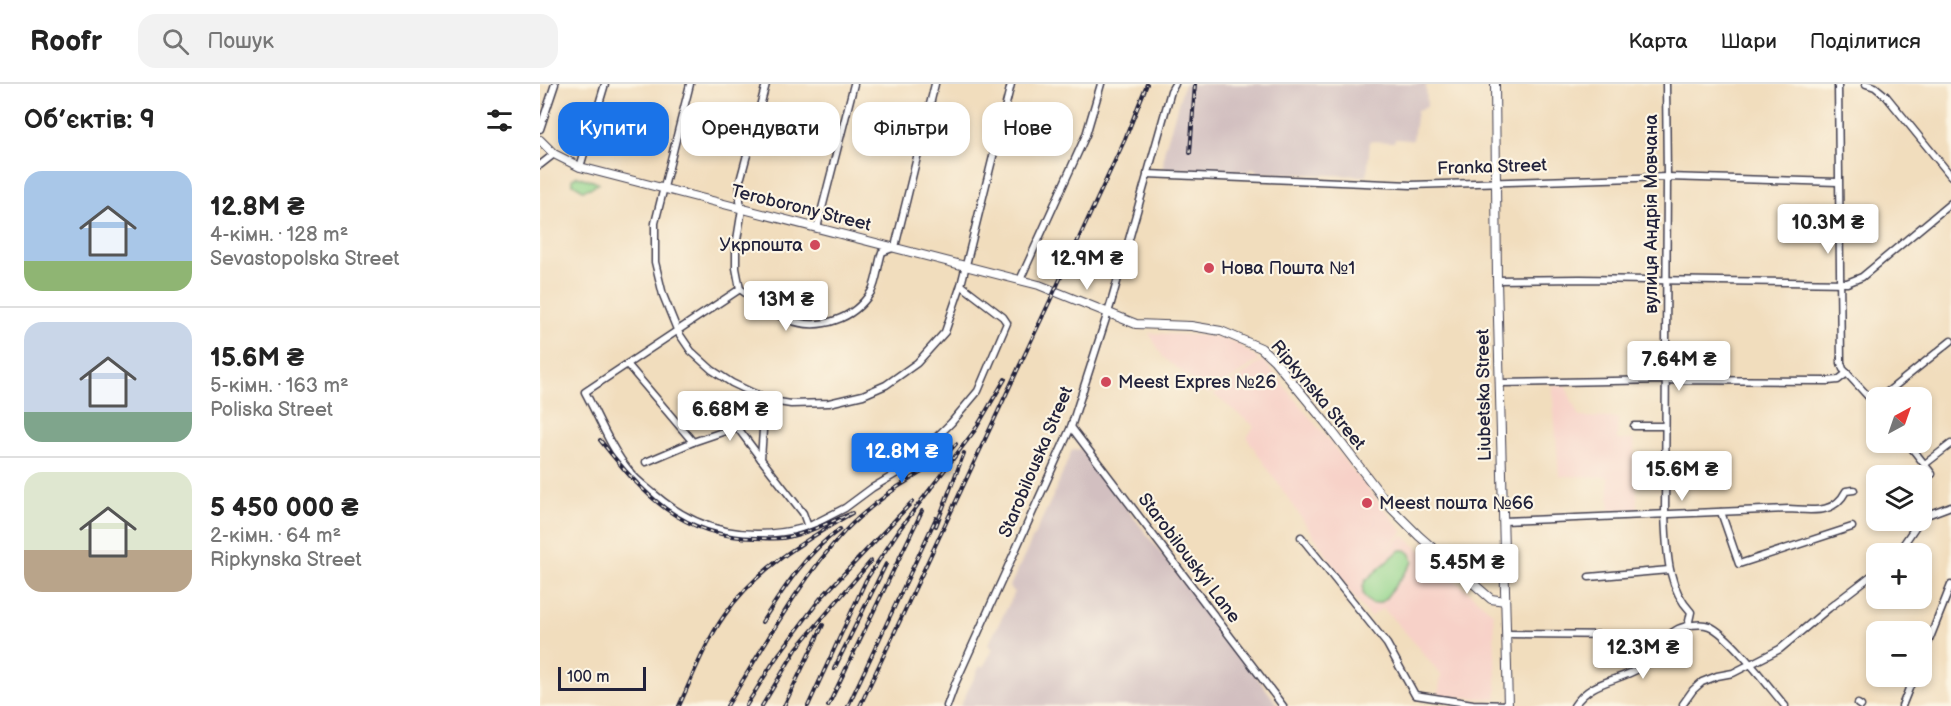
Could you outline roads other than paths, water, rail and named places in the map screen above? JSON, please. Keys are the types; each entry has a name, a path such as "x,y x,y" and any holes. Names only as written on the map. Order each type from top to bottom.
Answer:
{"main road":[{"name":"Liubetska Street","path":"1495,84 1497,280 1508,706"},
{"name":"Teroborony Street","path":"540,140 554,153 580,167 966,265 1060,292"},
{"name":"Ripkynska Street","path":"1060,292 1136,324 1191,326 1221,331 1261,348 1302,394 1404,523 1494,601 1505,601"}],"street":[{"path":"540,129 555,84"},
{"path":"580,167 605,84"},
{"path":"690,84 655,223 655,262 663,295 678,332 691,351 712,370 732,383 772,401 791,404 829,403 863,395 886,385 916,363 945,332 961,285 1011,84"},
{"path":"766,84 741,179 742,209 736,246 736,268 740,289 770,311 804,325 829,322 852,315 872,291 882,252 895,247 935,84"},
{"path":"817,228 854,84"},
{"path":"1020,280 1086,135 1101,84"},
{"name":"Starobilouska Street","path":"947,706 1071,427 1108,314 1145,187 1149,164 1175,84"},
{"name":"вулиця Андрія Мовчана","path":"1666,84 1665,515 1668,570 1684,606 1691,612 1689,623"},
{"path":"1838,84 1841,363 1847,373 1866,391"},
{"path":"1866,84 1876,86 1886,96 1951,176"},
{"path":"541,164 554,153"},
{"name":"Franka Street","path":"1147,174 1411,184 1667,177 1838,182"},
{"path":"1497,280 1666,279 1840,284 1854,282 1862,278 1951,203"},
{"path":"740,289 585,392 630,473 667,505 688,518 710,528 748,535 784,533 808,527 844,508 904,469 951,423 978,391 1007,323 1003,317 961,285"},
{"path":"1894,387 1951,341"},
{"path":"627,364 693,442"},
{"path":"1500,383 1665,380 1828,381 1838,380 1847,373"},
{"path":"761,459 763,430 772,401"},
{"path":"1634,426 1665,426"},
{"path":"646,462 737,427 802,513 808,527"},
{"name":"Starobilouskyi Lane","path":"1071,427 1283,706"},
{"path":"1916,453 1925,464 1951,444"},
{"path":"1503,521 1789,509 1823,510 1841,502 1846,491 1854,490"},
{"path":"1932,513 1951,506"},
{"path":"1722,512 1739,564 1852,527"},
{"path":"1301,537 1387,644 1415,695 1470,705 1508,706"},
{"path":"1589,577 1668,570"},
{"path":"1683,704 1702,682 1733,673 1780,649 1866,580"},
{"path":"1932,633 1951,585"},
{"path":"1574,706 1586,692 1599,684 1639,669 1649,662 1669,635 1689,623 1710,626 1726,639 1751,664 1785,706"},
{"path":"1506,634 1629,635"},
{"path":"1902,706 1910,687"}],"railway":[{"path":"860,706 1125,139 1147,84"},
{"path":"1190,153 1195,84"},
{"path":"808,706 866,580 899,530 975,430 1005,379"},
{"path":"600,440 648,494 685,521 706,530 730,536 783,538 809,531 852,513 782,557 737,599 711,637 679,706"},
{"path":"888,493 941,460 956,444"},
{"path":"936,526 964,453"},
{"path":"727,706 782,616 828,551 845,531 895,489"},
{"path":"746,706 776,658 820,599 912,502"},
{"path":"828,706 922,511"},
{"path":"848,706 936,518"},
{"path":"762,622 806,560 840,529"},
{"path":"762,706 797,648 871,561"},
{"path":"834,669 886,564"},
{"path":"784,706 823,625"}],"place":[{"name":"Укрпошта","path":"815,245"},
{"name":"Нова Пошта №1","path":"1209,268"},
{"name":"Meest Expres №26","path":"1106,382"},
{"name":"Meest пошта №66","path":"1367,503"}]}
